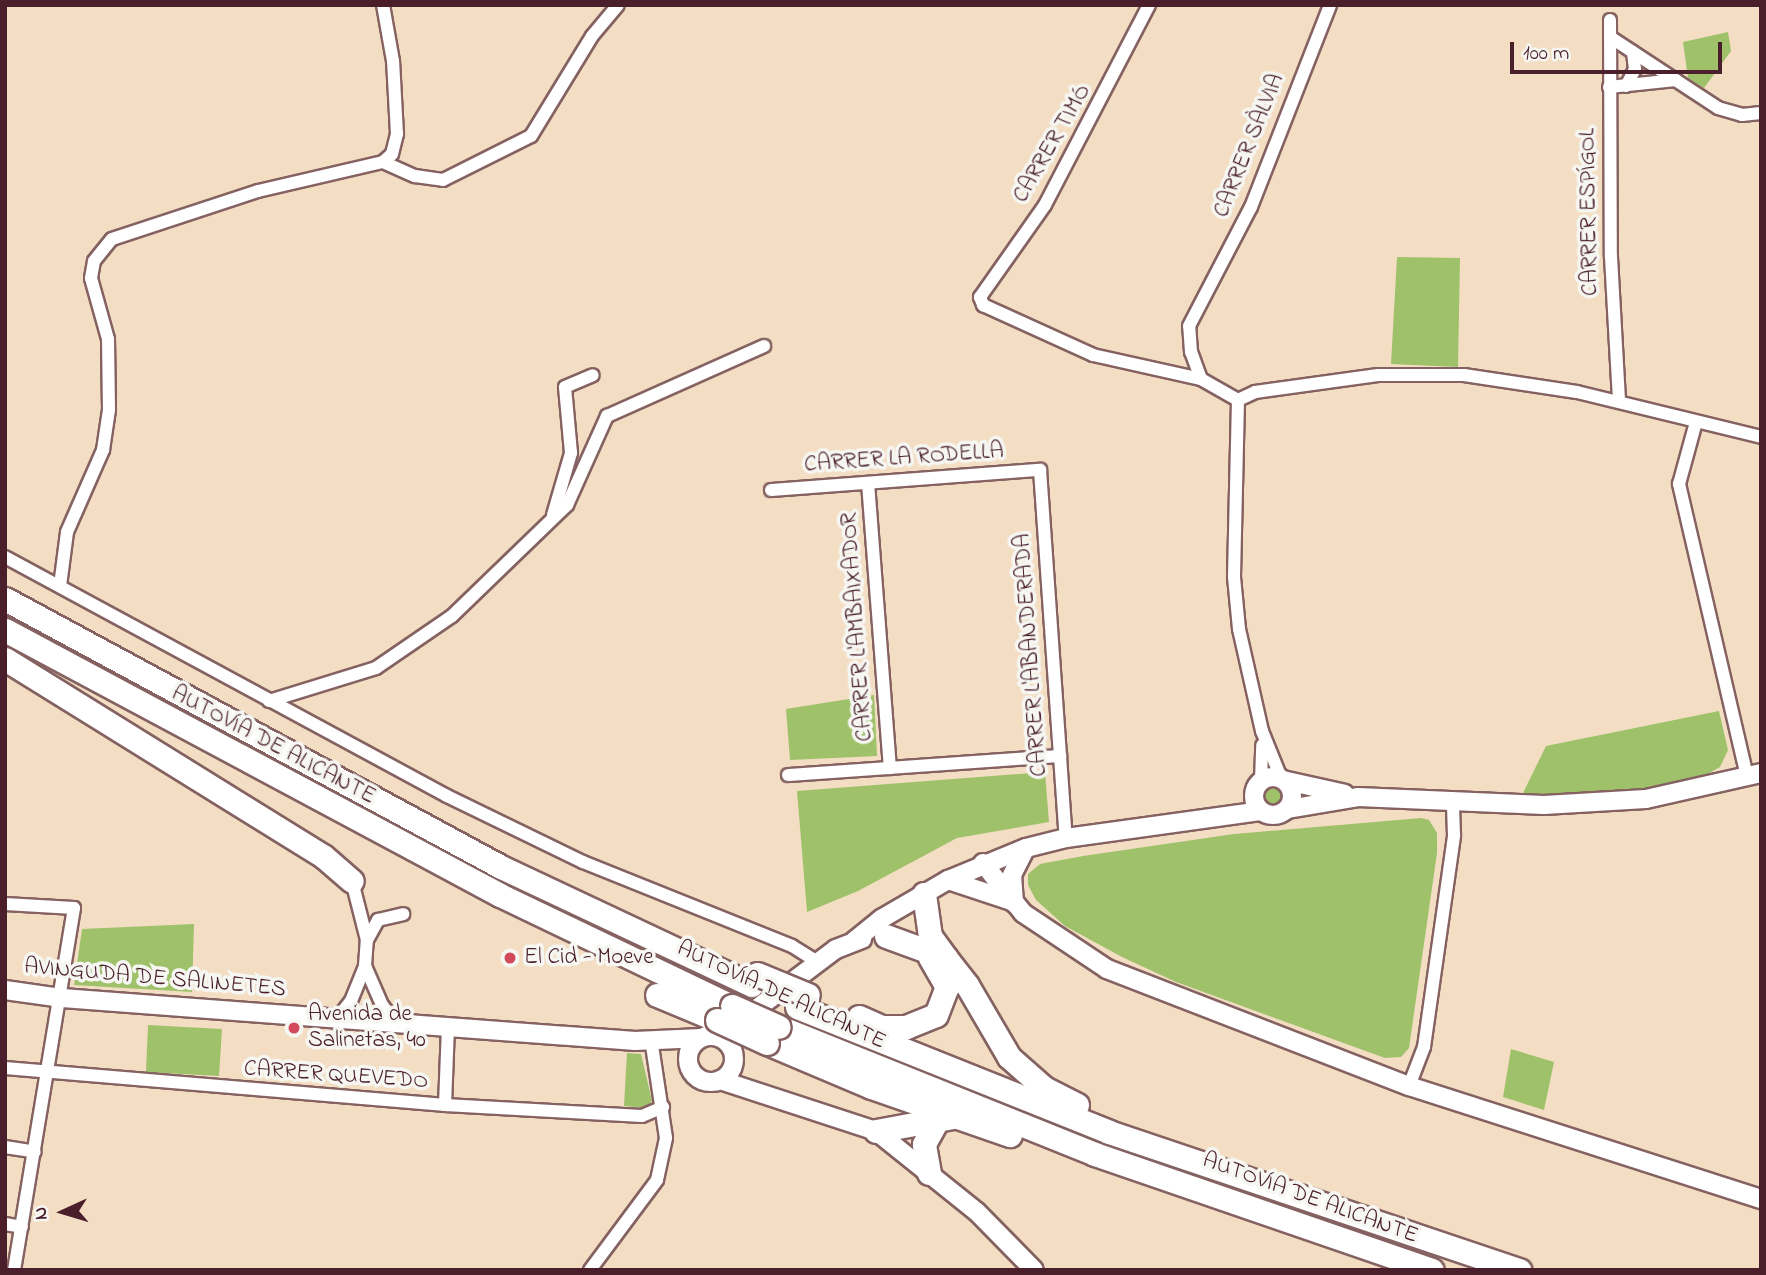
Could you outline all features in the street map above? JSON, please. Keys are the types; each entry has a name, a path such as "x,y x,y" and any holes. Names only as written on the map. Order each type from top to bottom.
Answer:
{"highway":[{"name":"AUTOVÍA DE ALICANTE","path":"5,599 501,867 716,964 1109,1132 1151,1143 1393,1230 1520,1270"},
{"name":"AUTOVÍA DE ALICANTE","path":"5,630 488,889 719,1024 773,1035 1095,1154 1432,1270"},
{"path":"5,659 323,856 352,881"},
{"path":"923,894 930,936 967,985 1009,1058 1044,1088 1122,1124 1151,1143"},
{"path":"886,936 918,945 946,958"},
{"path":"802,1001 881,1027 924,1023 944,1003 947,987 944,974 918,945"},
{"path":"657,995 719,1024"},
{"path":"773,1035 946,1119 1060,1152 1095,1154"},
{"path":"876,1131 946,1119"},
{"path":"929,1173 924,1144 946,1119"}],"street":[{"path":"60,586 67,532 103,450 109,410 108,339 91,278 94,261 112,239 258,191 383,162 392,154 397,134 383,5"},
{"path":"383,162 415,176 443,180 531,136 592,36 618,5"},
{"name":"CARRER TIMÓ","path":"1149,5 1045,205 980,297 983,305 1093,355 1201,379"},
{"name":"CARRER SÀLVIA","path":"1201,379 1191,352 1189,326 1251,207 1330,5"},
{"name":"CARRER ESPÍGOL","path":"1610,20 1609,87 1619,402"},
{"path":"1610,37 1718,108 1742,116 1761,113"},
{"path":"1626,86 1635,69 1633,52"},
{"path":"1609,87 1676,80"},
{"path":"269,701 376,668 452,616 553,515 567,506 607,416 764,346"},
{"path":"1201,379 1238,400 1268,390 1378,375 1430,374 1497,378 1619,402 1761,436"},
{"path":"553,515 571,453 565,387 593,375"},
{"path":"690,1069 688,1055 719,1024 816,961 854,941 923,894 983,863 1066,838 1261,811 1280,815 1288,809 1293,800 1262,731 1239,629 1234,577 1238,400"},
{"path":"1288,809 1358,797 1453,798 1544,805 1646,799 1754,775 1679,484 1696,422"},
{"name":"CARRER LA RODELLA","path":"771,490 1040,470"},
{"name":"CARRER L'ABANDERADA","path":"1040,470 1066,838"},
{"name":"CARRER L'AMBAIXADOR","path":"868,483 890,768"},
{"path":"5,557 269,701 583,862 792,946 816,961"},
{"path":"1261,811 1258,785 1262,731"},
{"path":"788,775 1060,756"},
{"path":"1191,819 1233,804 1258,785 1284,780 1358,797"},
{"path":"1409,1086 1424,1047 1454,835 1453,798"},
{"path":"1014,903 1013,875 1026,848"},
{"path":"983,863 1014,903 1058,939 1107,969 1409,1086 1761,1199"},
{"path":"948,880 985,889 1014,903"},
{"path":"336,1020 351,1001 365,966 367,940 352,881"},
{"path":"854,941 886,936 923,894"},
{"path":"5,904 74,908 62,999 14,1270"},
{"path":"367,940 378,920 402,914"},
{"path":"365,966 382,1005 398,1025"},
{"name":"AVINGUDA DE SALINETES","path":"5,990 62,999 644,1043 673,1054 700,1079 720,1080 768,1093 876,1131 976,1212 1034,1270"},
{"path":"719,1024 743,1073 768,1093"},
{"path":"719,1024 721,1038 733,1054 730,1071 720,1080"},
{"name":"AVINGUDA DE SALINETES","path":"644,1043 719,1024"},
{"path":"444,1105 448,1028"},
{"path":"590,1270 657,1180 666,1138 663,1107 644,1043"},
{"name":"CARRER QUEVEDO","path":"5,1068 48,1075 444,1105 642,1116 663,1107"},
{"path":"5,1147 35,1152"},
{"path":"5,1224 22,1227"}],"green space":[{"path":"1728,32 1731,51 1704,88 1688,78 1683,42"},
{"path":"1397,257 1460,258 1458,367 1391,364"},
{"path":"874,695 877,756 790,760 786,709"},
{"path":"1719,711 1728,750 1720,767 1706,775 1653,789 1522,795 1546,746"},
{"path":"1045,772 1049,822 957,838 858,891 807,912 797,791"},
{"path":"1274,786 1280,789 1283,795 1280,801 1274,804 1268,801 1265,795 1268,789"},
{"path":"1421,818 1429,820 1437,833 1437,853 1409,1048 1401,1057 1385,1058 1176,982 1065,926 1036,900 1028,885 1028,874 1040,864 1083,856 1234,834"},
{"path":"194,924 192,992 74,985 82,929"},
{"path":"148,1025 222,1029 219,1076 146,1072"},
{"path":"1511,1049 1554,1062 1544,1110 1503,1097"},
{"path":"627,1053 641,1054 652,1101 646,1108 624,1106"}],"place":[{"name":"El Cid - Moeve","path":"510,958"},
{"name":"Avenida de Salinetas, 40","path":"294,1028"}]}
